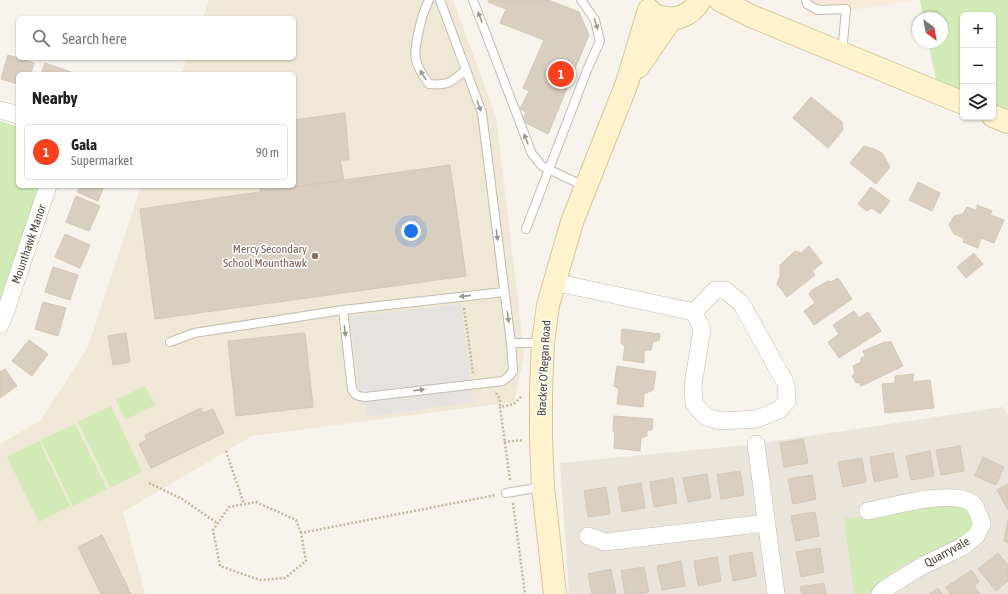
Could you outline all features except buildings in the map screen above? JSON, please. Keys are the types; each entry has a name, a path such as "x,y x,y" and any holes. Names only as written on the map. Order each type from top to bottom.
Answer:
{"main road":[{"path":"720,0 751,16 960,102"},
{"path":"627,83 645,5 658,17 671,19 683,17 697,5 751,16"},
{"path":"627,83 671,19"},
{"name":"Bracker O'Regan Road","path":"555,594 543,487 541,390 543,343 548,305 572,222 627,83"},
{"path":"996,117 1008,122"}],"street":[{"path":"0,110 16,114"},
{"name":"Mounthawk Manor","path":"0,324 47,188"},
{"path":"554,282 694,312"},
{"path":"715,290 725,290 741,303 786,384 787,401 779,410 757,419 721,421 706,417 694,404 693,385 702,329 694,312 715,290"},
{"path":"756,444 776,594"},
{"name":"Quarryvale","path":"868,511 930,499 957,498 970,502 977,511 982,524 976,536 962,547 922,566 883,590 880,594"},
{"path":"588,536 605,542 766,523"}],"lane":[{"path":"429,0 421,21 415,50 417,63 422,74 429,84 441,85 451,82 466,69"},
{"path":"343,310 352,389 357,396 503,380 513,371 511,343 482,113 440,0"},
{"path":"473,0 532,154 542,166 586,187"},
{"path":"526,229 586,70 600,41 595,20 582,0"},
{"path":"806,0 807,4 818,10 846,9 842,54"},
{"path":"170,342 194,333 343,310 504,292"},
{"path":"511,343 543,343"},
{"path":"509,493 543,487"}],"path":[{"path":"464,304 473,377"},
{"path":"524,394 514,404 500,406 509,493 525,594"},
{"path":"504,442 530,439"},
{"path":"226,451 244,504"},
{"path":"149,483 182,499 217,523"},
{"path":"301,533 509,493"},
{"path":"256,502 296,520 301,533 306,561 286,578 260,580 220,566 212,530 217,523 229,507 256,502"}],"shaded area":[{"name":"Mercy Secondary School Mounthawk","path":"209,0 453,0 496,117 524,356 514,402 252,436 123,512 145,594 0,594 0,444 41,420 88,347 140,188 296,188 296,72 182,72 186,60 296,60 296,16 204,16"},
{"path":"805,0 913,0 808,17"},
{"path":"461,304 473,402 367,417 366,405 361,405 350,316"},
{"path":"1003,407 1008,415 1008,594 569,594 560,463 756,444"}],"green space":[{"path":"920,0 1008,0 1008,113 996,108 996,12 960,12 960,94 937,84 929,48 948,48 948,12 922,12"},
{"path":"0,121 16,126 16,188 38,188 0,311"},
{"path":"145,386 155,405 125,420 116,400"},
{"path":"111,406 142,472 110,488 78,422"},
{"path":"75,424 107,489 73,506 41,440"},
{"path":"39,441 70,506 39,522 7,457"},
{"path":"950,503 962,507 967,511 971,518 972,526 967,534 945,548 900,567 867,594 854,594 844,519"}],"place":[{"name":"Gala","path":"561,74"},
{"name":"Mercy Secondary School Mounthawk","path":"315,256"}]}
